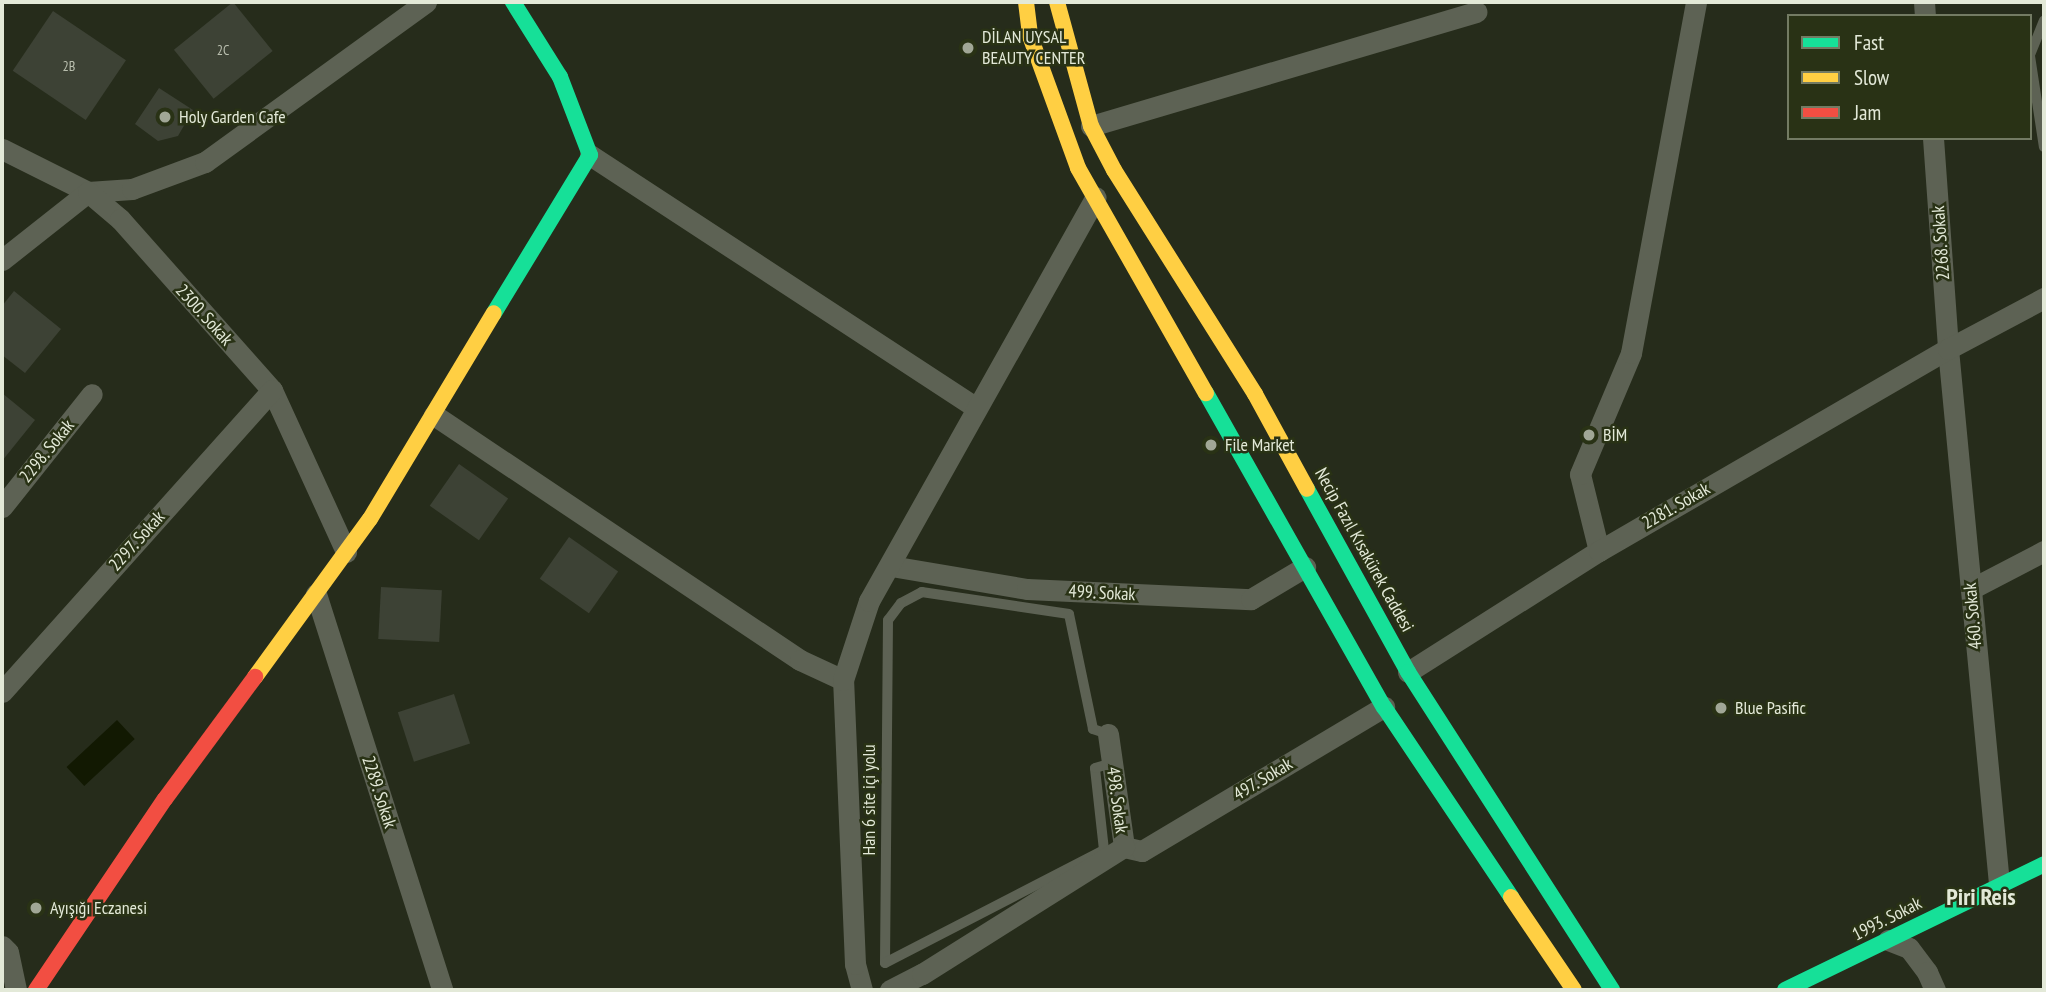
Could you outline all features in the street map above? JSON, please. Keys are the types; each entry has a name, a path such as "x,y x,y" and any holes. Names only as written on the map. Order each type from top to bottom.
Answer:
{"main road":[{"path":"36,990 165,800 370,519 590,155 560,77 513,2"},
{"path":"1026,2 1030,36 1060,125 1078,168 1384,707 1574,990"},
{"name":"Necip Fazıl Kısakürek Caddesi","path":"1057,2 1091,126 1114,170 1255,394 1408,673 1612,990"},
{"path":"1096,197 1114,170"},
{"path":"1384,707 1408,673"},
{"name":"1993. Sokak","path":"1785,990 1809,985 1888,940 2044,864"}],"street":[{"path":"2,260 88,192 132,189 205,162 426,2"},
{"path":"1599,551 1580,474 1632,353 1696,2"},
{"path":"1091,126 1477,12"},
{"name":"2268. Sokak","path":"1933,140 1948,349"},
{"name":"2300. Sokak","path":"2,149 88,192 120,219 272,390 346,552"},
{"path":"590,155 977,408"},
{"path":"862,990 855,964 843,680 869,601 1096,197"},
{"name":"2281. Sokak","path":"1408,673 1599,551 1948,349 2044,298"},
{"name":"460. Sokak","path":"1948,349 1999,884"},
{"name":"2297. Sokak","path":"2,692 272,390"},
{"name":"2298. Sokak","path":"2,507 92,394"},
{"path":"434,415 800,660 843,680"},
{"path":"1971,589 2044,551"},
{"name":"499. Sokak","path":"891,566 1027,589 1251,599 1305,567"},
{"name":"2289. Sokak","path":"316,594 442,990"},
{"name":"497. Sokak","path":"890,990 1384,707"},
{"name":"498. Sokak","path":"1108,734 1112,763 1133,849"},
{"path":"1888,940 1909,948 1927,972 1935,990"},
{"path":"2,946 8,952 16,990"}],"lane":[{"path":"2032,51 2044,21"},
{"path":"2032,69 2044,147"},
{"name":"Han 6 site içi yolu","path":"1108,734 1093,729 1069,614 922,592 901,603 888,620 886,963 1104,850 1096,768 1112,763"}],"shaded area":[{"path":"117,720 135,739 84,786 67,767"}],"building":[{"path":"233,2 273,51 214,99 174,50"},
{"path":"53,11 126,60 86,120 13,71"},
{"name":"Holy Garden Cafe","path":"159,88 193,110 178,136 158,141 135,124"},
{"path":"14,291 61,329 25,373 2,355 2,306"},
{"path":"2,393 35,420 2,461"},
{"path":"459,464 508,498 479,540 430,506"},
{"path":"569,537 618,571 589,613 540,579"},
{"path":"381,587 442,590 439,642 378,639"},
{"path":"454,694 470,743 414,762 398,712"}],"traffic: fast":[{"path":"494,313 590,155 560,77 513,2"},
{"path":"1206,393 1384,707 1511,897"},
{"path":"1307,489 1408,672 1612,990"},
{"path":"1785,990 2044,864"}],"traffic: slow":[{"path":"1026,2 1030,36 1078,168 1206,393"},
{"path":"1057,2 1091,126 1114,170 1255,394 1307,489"},
{"path":"255,677 370,519 494,313"},
{"path":"1511,897 1574,990"}],"traffic: jam":[{"path":"36,990 165,799 255,677"}],"place":[{"name":"DİLAN UYSAL BEAUTY CENTER","path":"968,48"},
{"name":"Holy Garden Cafe","path":"165,117"},
{"name":"BİM","path":"1589,435"},
{"name":"File Market","path":"1211,445"},
{"name":"Blue Pasific","path":"1721,708"},
{"name":"Ayışığı Eczanesi","path":"36,908"}],"district":[{"name":"Piri Reis","path":"1981,897"}]}
